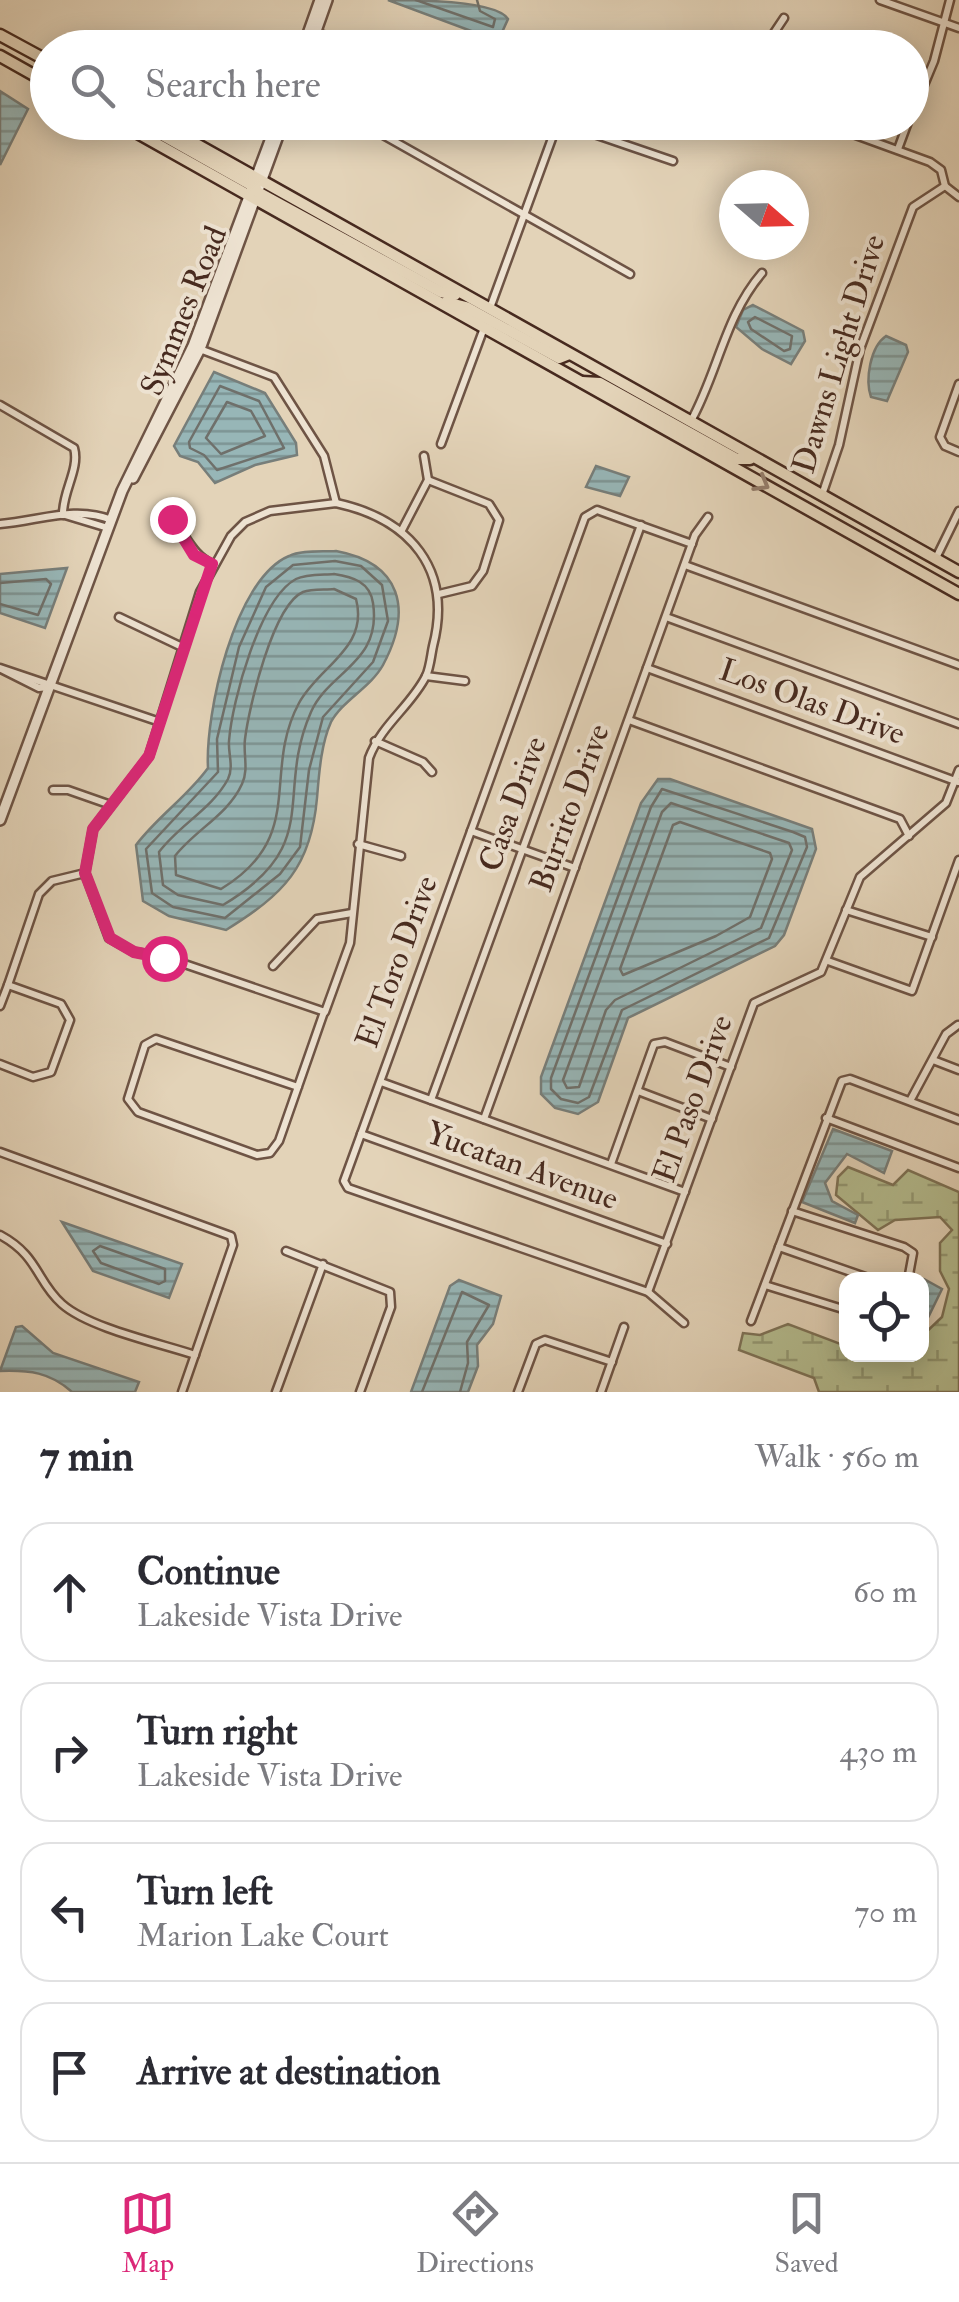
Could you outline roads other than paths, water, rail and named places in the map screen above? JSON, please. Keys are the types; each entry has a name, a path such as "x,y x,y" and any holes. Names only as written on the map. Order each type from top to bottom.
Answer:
{"main road":[{"path":"0,34 30,51"},
{"path":"0,56 30,73"},
{"path":"155,140 490,309 959,572"},
{"path":"170,140 256,189"},
{"path":"183,140 432,299 959,594"},
{"path":"432,299 466,307 559,358 570,354"},
{"path":"581,382 600,383 737,458 756,460"}],"street":[{"path":"316,30 324,0"},
{"path":"313,30 324,0"},
{"path":"880,0 959,28"},
{"path":"929,68 950,0"},
{"path":"776,30 784,18"},
{"name":"Symmes Road","path":"0,820 112,520 197,348 274,140"},
{"path":"391,140 630,274"},
{"path":"490,309 551,140"},
{"path":"609,140 672,162"},
{"path":"872,140 941,170 945,186 959,197"},
{"path":"898,149 901,140"},
{"name":"Dawns Light Drive","path":"822,496 839,445 860,349 912,207 945,186"},
{"path":"690,422 728,326 745,293 762,274"},
{"path":"441,444 484,328"},
{"path":"197,348 274,377 324,456 336,503"},
{"path":"959,384 940,438 944,446 959,452"},
{"path":"0,405 74,448 76,458 62,498 64,514"},
{"path":"402,530 428,480 424,456"},
{"path":"428,480 489,504 499,520 483,571 472,586 439,594"},
{"path":"298,1087 156,1039 146,1044 128,1099 138,1112 265,1155 279,1142 350,942 358,844 375,741 426,676 437,630 439,594 428,563 402,530 372,510 336,503 270,510 245,522 212,564 149,756 108,804 93,829 85,873 110,938 134,952 164,958 324,1012"},
{"name":"El Toro Drive","path":"684,1324 648,1292 348,1188 344,1181 585,517 597,510 692,544"},
{"path":"936,559 959,511"},
{"path":"163,513 172,519 194,555 212,564"},
{"path":"0,524 64,514 112,520"},
{"name":"Burrito Drive","path":"484,1119 692,544 708,517"},
{"name":"Casa Drive","path":"431,1100 641,525"},
{"path":"685,565 959,665"},
{"path":"666,617 959,724"},
{"path":"118,618 182,647"},
{"path":"0,668 39,688 49,686 160,722"},
{"name":"Los Olas Drive","path":"647,668 957,782"},
{"path":"426,676 466,681"},
{"path":"629,720 900,820 910,836"},
{"path":"375,741 424,762 432,772"},
{"path":"959,770 946,803 860,877 828,961 912,991 959,860"},
{"path":"53,790 68,790 108,804"},
{"path":"471,830 575,868"},
{"path":"358,844 401,856"},
{"path":"0,1006 38,894 52,881 85,873"},
{"path":"846,910 932,937"},
{"path":"272,966 317,919 352,913"},
{"name":"El Paso Drive","path":"648,1292 754,1003 821,972 828,961"},
{"path":"0,1064 33,1077 52,1072 70,1020 60,1004 8,985"},
{"path":"910,1101 946,1034 959,1023"},
{"path":"611,1164 654,1044 666,1042 731,1067"},
{"path":"934,1060 959,1070"},
{"path":"751,1321 842,1081 850,1079 959,1120"},
{"path":"381,1082 686,1192"},
{"path":"638,1091 712,1119"},
{"path":"826,1118 959,1168"},
{"name":"Yucatan Avenue","path":"361,1134 666,1244"},
{"path":"0,1152 226,1231 233,1245 182,1392"},
{"path":"792,1211 904,1247 912,1253 911,1272"},
{"path":"0,1235 32,1258 55,1296 76,1314 195,1355"},
{"path":"779,1247 851,1272"},
{"path":"286,1251 384,1287 393,1298 360,1392"},
{"path":"276,1392 323,1264"},
{"path":"766,1284 839,1308"},
{"path":"600,1392 624,1327"},
{"path":"518,1392 541,1341 554,1341 612,1362"}],"water":[{"path":"388,0 472,5 501,13 508,19 503,30 469,30"},
{"path":"0,91 28,109 0,165"},
{"path":"753,305 803,331 805,341 791,364 762,349 736,327 743,310"},
{"path":"886,336 906,345 908,352 887,401 871,397 869,382 870,364"},
{"path":"214,372 265,393 296,443 297,455 255,465 215,483 198,462 180,456 174,446"},
{"path":"596,466 629,477 620,496 586,487"},
{"path":"336,551 375,566 387,578 395,591 397,625 378,673 331,722 321,759 314,822 301,861 279,891 226,930 169,916 143,901 136,845 208,768 218,684 238,619 270,570 289,556"},
{"path":"67,568 45,628 0,613 0,574"},
{"path":"658,779 670,779 812,829 816,849 784,935 775,946 628,1018 598,1102 578,1114 555,1108 541,1094 541,1077 641,803"},
{"path":"833,1129 892,1151 884,1173 847,1154 825,1183 832,1201 858,1215 855,1223 802,1202"},
{"path":"62,1222 182,1264 169,1298 93,1271"},
{"path":"459,1280 501,1296 493,1324 477,1345 478,1366 468,1392 411,1392 450,1286"},
{"path":"929,1282 942,1289 929,1316"},
{"path":"22,1326 53,1353 139,1382 135,1392 72,1392 39,1374 0,1371 16,1327"}]}
